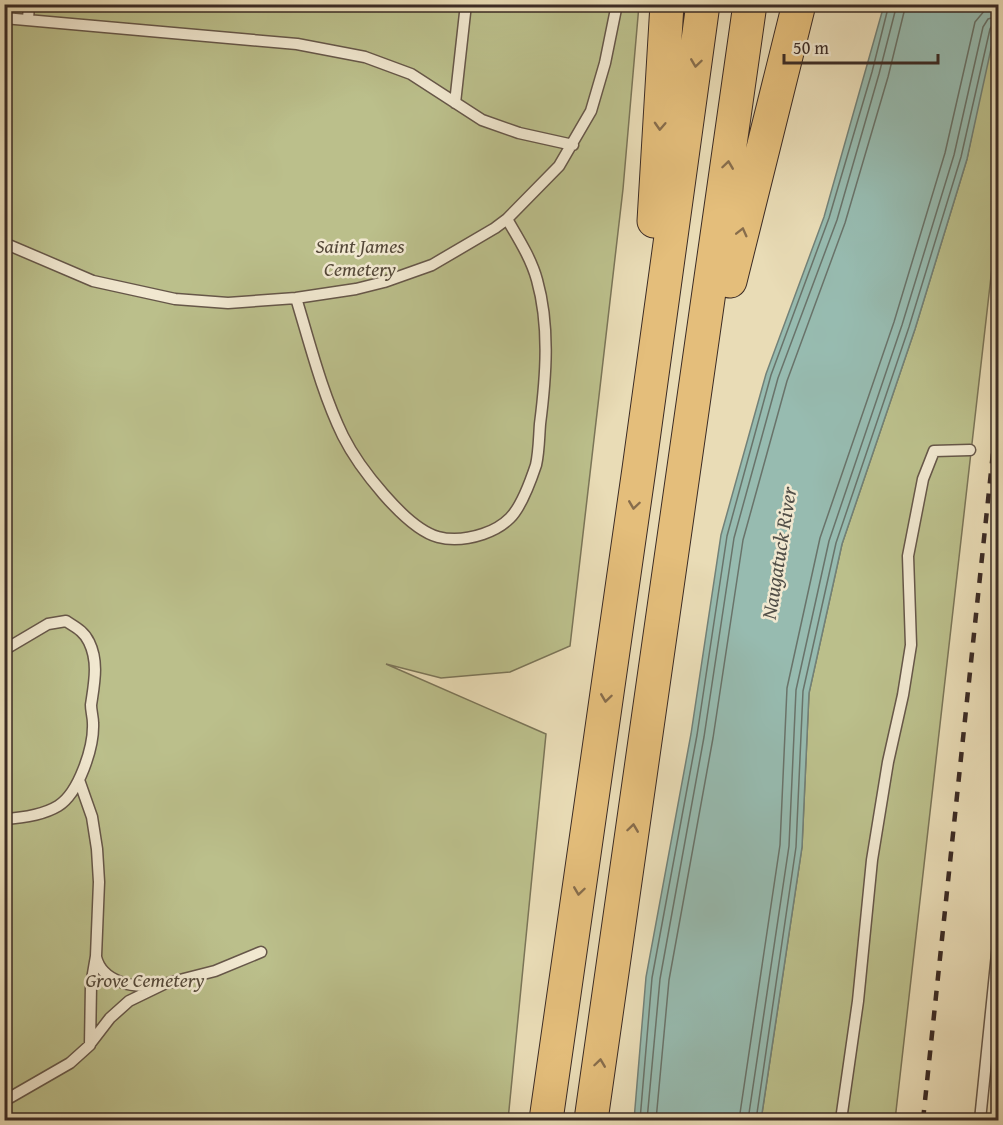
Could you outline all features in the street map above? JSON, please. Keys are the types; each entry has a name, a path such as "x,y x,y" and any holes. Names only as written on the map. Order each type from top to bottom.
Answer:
{"highway":[{"path":"639,469 667,4"},
{"path":"546,1120 703,4"},
{"path":"591,1120 750,4"},
{"path":"687,452 799,4"}],"lane":[{"path":"28,20 29,4"},
{"path":"455,103 466,4"},
{"path":"4,243 93,281 175,299 228,303 296,298 356,289 432,265 507,219 559,166 591,111 613,31 617,4"},
{"path":"4,18 297,44 365,57 411,74 482,120 519,134 573,145"},
{"path":"296,298 332,410 344,438 361,464 389,499 416,526 438,537 470,539 491,531 510,518 536,464 546,342 542,301 529,256 507,219"},
{"path":"841,1120 858,1000 872,861 888,762 911,645 908,556 923,479 934,451 970,450"},
{"path":"4,650 48,624 66,621 81,631 88,640 94,655 95,671 91,708 93,725 87,760 79,780 59,805 21,818 4,819"},
{"path":"79,780 90,809 98,849 96,956 91,985 90,1045"},
{"path":"980,1120 999,944"},
{"path":"96,956 107,975 126,985 142,987 215,971 261,952"},
{"path":"4,1101 70,1063 90,1045 110,1018 129,1001 164,984"}],"green space":[{"path":"5,5 639,5 623,189 570,646 510,672 441,678 386,664 546,734 508,1120 5,1120"},
{"path":"998,5 998,215 895,1120 761,1120 802,847 809,693 842,544 915,329 967,159"}],"water":[{"name":"Naugatuck River","path":"884,5 998,5 998,17 967,159 915,329 842,544 809,693 802,847 761,1120 634,1120 646,977 691,734 721,535 766,374 824,217"}],"railway":[{"path":"923,1120 998,405"}],"park label":[{"name":"Saint James Cemetery","path":"360,258"},
{"name":"Grove Cemetery","path":"145,980"}]}
